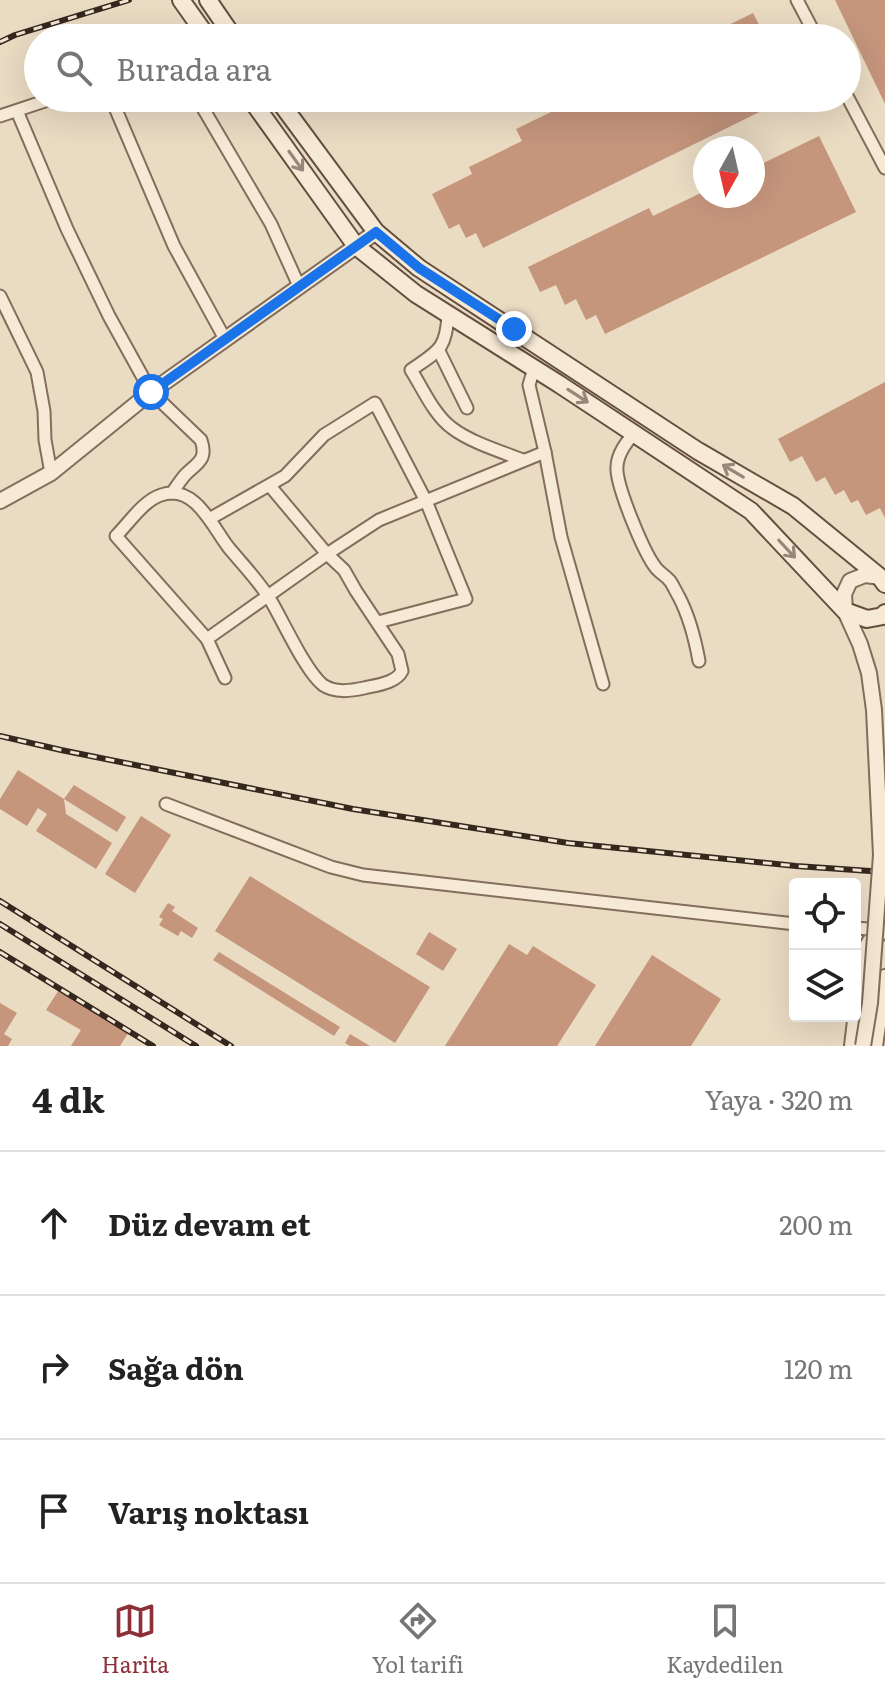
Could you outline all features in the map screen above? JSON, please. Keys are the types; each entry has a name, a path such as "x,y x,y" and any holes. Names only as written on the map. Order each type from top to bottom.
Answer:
{"main road":[{"path":"181,0 198,24"},
{"path":"208,0 224,24"},
{"path":"260,112 356,246 416,294 751,511 845,611 867,619 885,613"},
{"path":"287,112 376,232 419,268 698,451 793,506 883,578"}],"street":[{"path":"797,0 810,24"},
{"path":"0,116 24,109"},
{"path":"17,111 67,229 109,316 151,392 203,444 202,458 172,493"},
{"path":"117,112 174,246 225,339"},
{"path":"205,112 271,224 299,286"},
{"path":"856,112 882,155 885,168"},
{"path":"0,501 51,473 151,392 376,232"},
{"path":"0,296 37,372 51,473"},
{"path":"448,315 447,330 439,351 411,370 453,429 523,460"},
{"path":"439,351 467,408"},
{"path":"534,368 529,385 561,537 603,684"},
{"path":"211,518 285,476 324,435 375,403 426,501 466,599 378,622"},
{"path":"634,433 619,456 618,478 641,543 658,570 669,580 686,612 699,661"},
{"path":"207,639 379,520 545,452"},
{"path":"225,678 207,639 116,536 153,499 163,494 183,496 211,518 223,539 268,597 312,675 324,686 338,691 355,690 387,682 401,673 398,654 344,570 270,486"},
{"path":"863,1046 870,1003 881,855 871,685 860,644 845,611 844,594 850,581 865,575 883,578"},
{"path":"166,804 331,867 363,875 789,923"},
{"path":"861,929 884,932"},
{"path":"861,956 870,941 884,932"},
{"path":"875,1046 885,977"},
{"path":"852,1046 854,1022"}],"building":[{"path":"835,0 885,0 885,104 861,54 861,24 847,24"},
{"path":"753,13 759,24 731,24"},
{"path":"551,112 760,112 711,136 693,136 693,145 483,248 476,233 466,238 459,224 449,229 432,194 472,174 469,167 522,141 516,129"},
{"path":"819,136 856,212 605,334 596,315 586,320 576,299 565,305 556,285 540,292 528,267 649,208 653,216 693,197 693,208 765,208 765,162"},
{"path":"885,382 885,518 880,508 866,515 858,500 851,503 844,490 835,495 825,477 816,482 802,456 790,462 778,439"},
{"path":"18,770 64,799 66,814 112,843 96,869 36,831 47,814 38,808 27,826 0,809 0,799"},
{"path":"74,785 126,817 117,832 64,799"},
{"path":"141,816 171,835 135,893 105,874"},
{"path":"250,876 430,987 395,1043 215,931"},
{"path":"168,903 175,907 172,911 198,928 192,938 181,931 178,936 159,925 163,919 159,917"},
{"path":"429,932 457,949 443,971 416,954"},
{"path":"509,944 527,955 533,946 596,985 557,1046 445,1046"},
{"path":"219,952 340,1027 334,1036 213,960"},
{"path":"652,955 721,999 691,1046 595,1046"},
{"path":"60,988 130,1030 120,1046 71,1046 81,1030 46,1010"},
{"path":"0,1003 17,1013 4,1034 12,1039 8,1046 0,1046"},
{"path":"350,1034 370,1046 345,1043"}],"railway":[{"path":"51,24 129,0"},
{"path":"0,42 24,32"},
{"path":"0,736 353,809 568,843 885,872"},
{"path":"0,901 231,1046"},
{"path":"0,924 196,1046"},
{"path":"0,952 153,1046"}],"route":[{"path":"151,392 376,232 419,268 514,329"}]}
